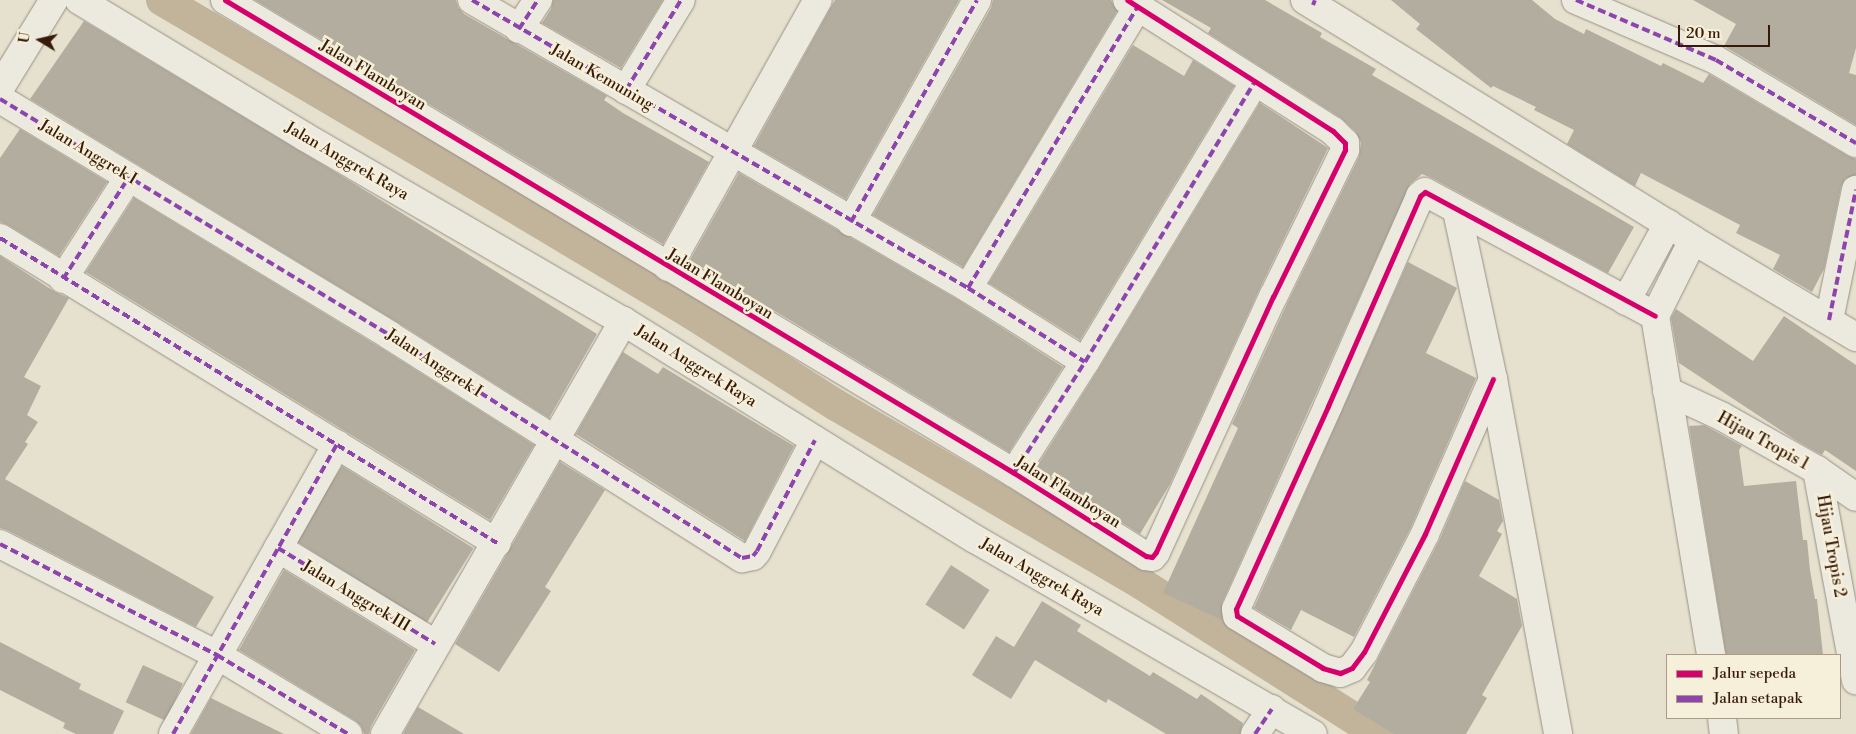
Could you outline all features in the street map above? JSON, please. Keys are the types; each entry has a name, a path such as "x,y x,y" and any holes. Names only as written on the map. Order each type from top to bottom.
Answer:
{"street":[{"path":"0,88 54,0"},
{"name":"Jalan Anggrek Raya","path":"79,0 305,137 623,321 975,539 1313,734"},
{"name":"Jalan Kemuning","path":"472,0 732,153 968,288 1085,362"},
{"path":"519,29 538,0"},
{"path":"626,90 681,0"},
{"path":"668,267 818,0"},
{"path":"851,222 977,0"},
{"path":"1576,0 1716,60 1856,143"},
{"name":"Jalan Flamboyan","path":"230,1 668,267 1014,473 1146,556 1152,557 1156,552 1273,297 1343,158 1345,150 1345,143 1333,131 1254,82"},
{"path":"1311,2 1693,240 1856,336"},
{"path":"968,288 1132,3 1254,82 1085,362 1014,473"},
{"name":"Jalan Anggrek I","path":"0,98 389,335 742,558 748,559 757,551 815,440"},
{"path":"63,279 128,177"},
{"path":"1829,320 1856,190"},
{"path":"1493,380 1424,534 1364,652 1352,668 1340,674 1323,668 1237,616 1236,608 1328,406 1420,196 1424,192 1654,316"},
{"path":"1457,211 1493,380 1558,734"},
{"path":"1626,301 1668,224"},
{"path":"0,238 63,279 496,542"},
{"path":"1693,240 1654,316 1711,654"},
{"path":"385,734 435,644 623,321"},
{"name":"Hijau Tropis 1","path":"1667,391 1721,416 1817,470 1856,497"},
{"path":"173,734 337,444"},
{"name":"Hijau Tropis 2","path":"1817,470 1856,680"},
{"path":"0,544 217,655 348,734"},
{"name":"Jalan Anggrek III","path":"278,548 435,644"},
{"path":"1255,734 1272,709"},
{"path":"1722,719 1724,734"}],"building":[{"path":"255,0 456,0 458,7 464,14 607,96 604,100 623,113 709,162 663,244"},
{"path":"553,0 663,0 621,68 542,23 551,9"},
{"path":"835,0 959,0 846,199 754,146"},
{"path":"993,0 1111,0 1117,11 963,267 873,215 991,8"},
{"path":"1162,0 1265,0 1322,33 1320,37 1376,69 1372,75 1634,227 1608,273 1432,178 1422,174 1410,184 1222,603 1222,620 1163,593 1238,428 1232,424 1287,304 1359,157 1361,143 1356,132 1341,118 1208,33 1211,28"},
{"path":"1391,0 1532,0 1555,19 1584,34 1586,29 1661,66 1663,63 1703,83 1709,74 1856,159 1856,175 1845,179 1841,187 1824,269 1812,292 1773,269 1780,255 1736,233 1740,225 1641,173 1635,186 1567,144 1574,130 1534,110 1536,107 1493,86 1491,88 1416,29 1420,24"},
{"path":"1693,0 1856,0 1856,48 1849,73 1856,75 1856,125 1724,46 1736,24"},
{"path":"84,21 345,178 597,334 549,418 397,322 30,99"},
{"path":"1133,45 1184,76 1193,60 1234,86 1080,340 989,283"},
{"path":"1260,103 1328,148 1259,290 1170,484 1140,534 1036,468 1098,370"},
{"path":"20,129 107,182 59,256 0,222 0,158"},
{"path":"739,173 960,301 1063,367 1009,452 690,260"},
{"path":"134,198 381,348 534,445 490,520 86,272"},
{"path":"0,256 55,292 69,298 24,377 41,386 27,415 38,422 25,442 28,444 5,479 214,597 196,627 0,528"},
{"path":"1408,262 1457,288 1426,353 1476,378 1411,527 1354,637 1301,610 1291,630 1254,608"},
{"path":"1676,309 1753,361 1784,316 1856,365 1856,471 1825,450 1822,455 1797,441 1679,363 1671,318"},
{"path":"623,352 658,374 663,367 794,446 745,541 576,434"},
{"path":"1704,425 1742,446 1739,450 1744,486 1796,481 1803,540 1807,540 1810,570 1815,599 1817,599 1823,654 1726,654 1689,426"},
{"path":"560,462 605,490 545,587 551,591 499,672 455,644"},
{"path":"342,466 473,548 427,623 295,541"},
{"path":"1465,481 1499,500 1503,521 1497,531 1502,534 1479,576 1517,599 1522,626 1482,695 1487,698 1466,734 1394,734 1353,709 1370,682 1367,680 1439,541"},
{"path":"951,565 990,590 964,629 925,604"},
{"path":"284,570 415,650 371,726 369,734 364,734 361,726 356,721 239,650"},
{"path":"1042,601 1081,625 1077,631 1150,676 1153,672 1197,699 1201,694 1243,723 1240,734 1166,734 1108,699 1106,703 1035,660 1011,699 972,675 996,636 1014,647"},
{"path":"0,642 81,684 79,689 124,711 113,734 76,734 63,728 65,723 0,690"},
{"path":"143,665 183,684 166,721 126,702"},
{"path":"211,698 225,705 284,734 191,734"},
{"path":"418,707 464,734 403,734"}],"waterway":[{"path":"162,0 691,313 836,405 1142,584 1378,734"}],"marked path":[{"path":"472,0 968,288 1085,362"},
{"path":"519,29 538,0"},
{"path":"626,90 681,0"},
{"path":"851,222 977,0"},
{"path":"1313,5 1315,0"},
{"path":"1576,0 1716,60 1856,143"},
{"path":"968,288 1138,6"},
{"path":"1014,473 1085,362 1254,83"},
{"path":"0,99 389,335 742,558 753,556 757,551 815,440"},
{"path":"63,279 129,177"},
{"path":"1829,320 1856,190"},
{"path":"0,238 497,543"},
{"path":"173,734 337,444"},
{"path":"0,544 217,655 348,734"},
{"path":"278,548 435,644"},
{"path":"1255,734 1272,709"}],"cycle path":[{"path":"225,0 1014,473 1146,556 1152,557 1156,552 1273,297 1345,150 1345,143 1333,131 1127,0"},
{"path":"1493,379 1425,534 1364,652 1352,668 1340,673 1323,668 1237,616 1236,609 1420,196 1425,192 1655,316"}]}
